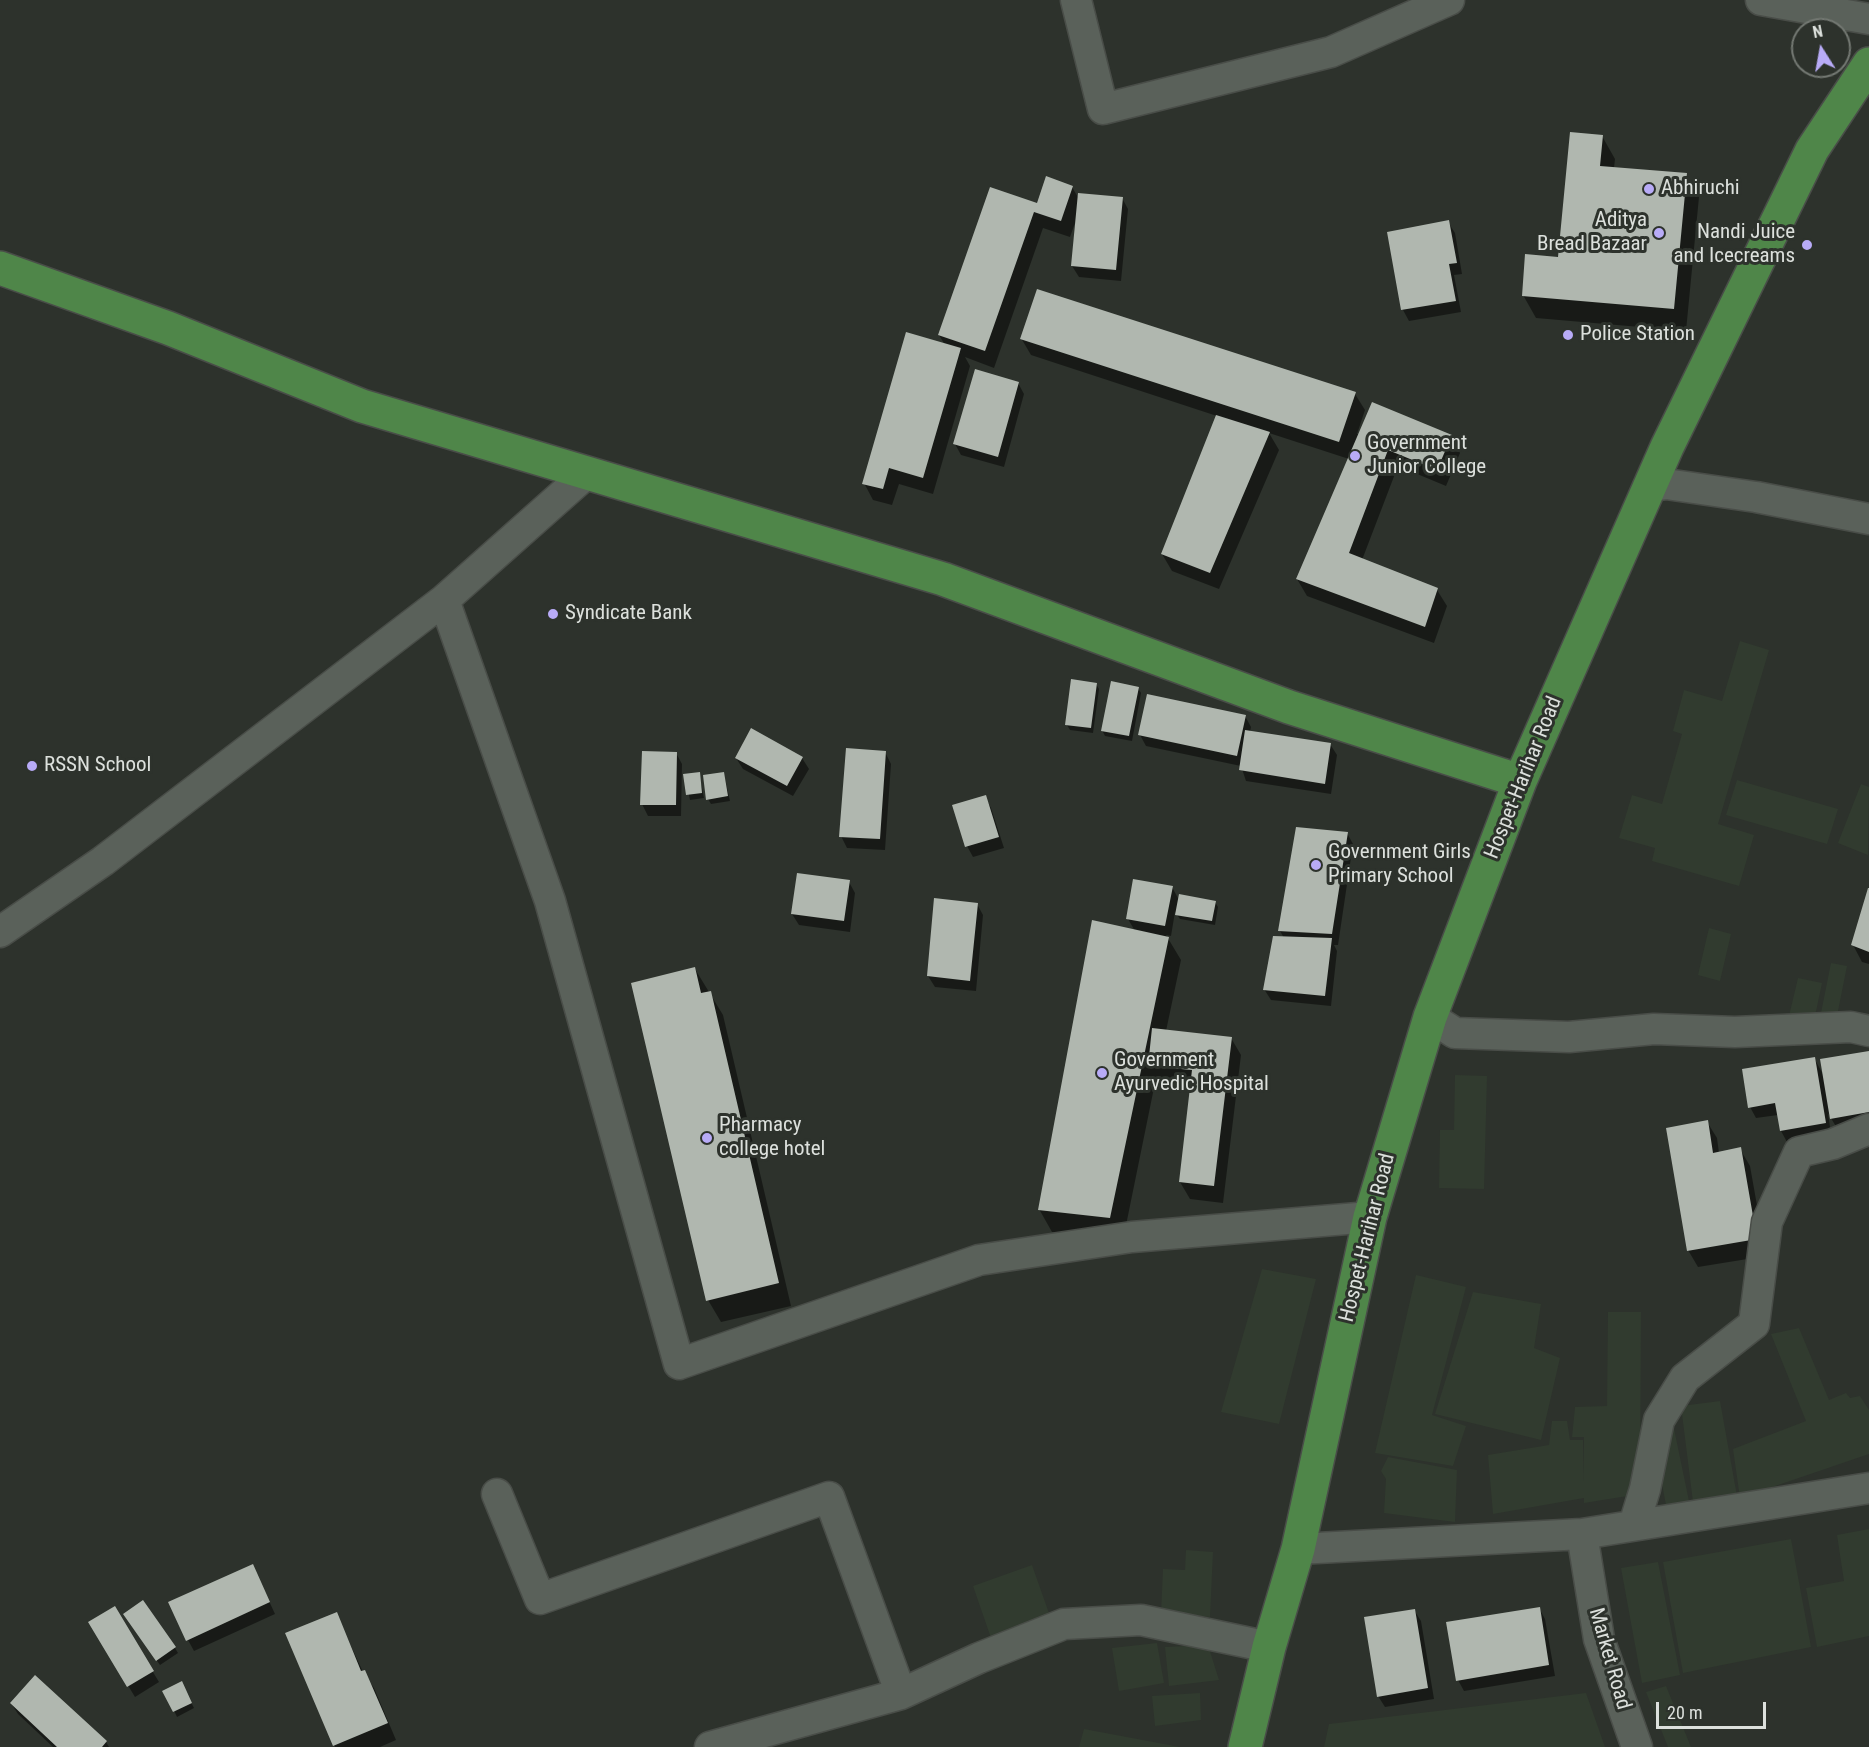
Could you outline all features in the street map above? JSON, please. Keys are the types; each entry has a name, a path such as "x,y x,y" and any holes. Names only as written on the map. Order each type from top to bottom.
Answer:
{"main road":[{"name":"Hospet-Harihar Road","path":"1245,1747 1269,1647 1298,1549 1370,1217 1430,1017 1520,781 1649,486 1812,150 1866,72"},
{"path":"0,268 168,328 362,406 943,579 1289,707 1520,781"}],"street":[{"path":"1076,0 1103,109 1331,52 1449,0"},
{"path":"1761,0 1869,19"},
{"path":"0,932 103,861 444,600 587,472"},
{"path":"1649,486 1666,484 1756,497 1869,519"},
{"path":"444,600 550,901 679,1364 979,1260 1132,1238 1370,1217"},
{"path":"1430,1017 1455,1034 1569,1037 1654,1029 1735,1032 1851,1026 1869,1031"},
{"path":"1634,1525 1645,1489 1659,1420 1685,1378 1754,1324 1767,1222 1799,1152 1833,1144 1869,1129"},
{"path":"1298,1549 1582,1534 1869,1488"},
{"path":"497,1494 540,1599 830,1497 901,1694"},
{"name":"Market Road","path":"1582,1534 1599,1639 1636,1747"},
{"path":"710,1747 901,1694 979,1658 1064,1624 1141,1620 1269,1647"}],"shaded area":[{"path":"1740,641 1769,650 1718,824 1754,835 1739,886 1652,861 1655,848 1619,838 1632,795 1662,804 1682,734 1673,731 1684,690 1722,701"},
{"path":"1737,780 1838,809 1827,844 1726,815"},
{"path":"1861,784 1869,787 1868,855 1838,843"},
{"path":"1709,928 1731,934 1720,981 1698,975"},
{"path":"1831,963 1847,966 1836,1021 1820,1018"},
{"path":"1798,978 1822,983 1814,1021 1789,1016"},
{"path":"1455,1075 1487,1076 1484,1189 1439,1188 1440,1130 1454,1130"},
{"path":"1262,1269 1316,1279 1279,1424 1221,1412"},
{"path":"1416,1275 1466,1287 1432,1415 1466,1426 1453,1466 1375,1453"},
{"path":"1473,1292 1541,1304 1534,1348 1560,1358 1541,1440 1435,1414"},
{"path":"1608,1312 1641,1312 1640,1494 1584,1503 1584,1498 1493,1514 1488,1455 1549,1445 1552,1421 1567,1421 1570,1440 1583,1440 1584,1482 1584,1437 1572,1437 1575,1407 1607,1406"},
{"path":"1799,1328 1829,1400 1846,1393 1850,1398 1860,1396 1869,1410 1869,1454 1740,1498 1733,1449 1806,1421 1771,1334"},
{"path":"1720,1401 1737,1496 1693,1502 1681,1406"},
{"path":"1672,1419 1689,1501 1666,1505 1657,1458"},
{"path":"1388,1457 1457,1470 1455,1522 1384,1513 1386,1479 1381,1471"},
{"path":"1869,1529 1869,1636 1817,1647 1806,1588 1844,1581 1837,1535"},
{"path":"1791,1539 1811,1647 1683,1673 1663,1562"},
{"path":"1186,1550 1213,1552 1210,1617 1161,1614 1163,1569 1185,1570"},
{"path":"1658,1562 1680,1675 1642,1683 1621,1568"},
{"path":"1032,1565 1050,1616 991,1638 973,1586"},
{"path":"1157,1643 1164,1683 1119,1691 1112,1648"},
{"path":"1208,1645 1219,1680 1169,1686 1165,1647"},
{"path":"1666,1686 1691,1747 1668,1747 1646,1692"},
{"path":"1200,1693 1201,1720 1155,1726 1152,1696"},
{"path":"1586,1693 1605,1747 1324,1747 1329,1724"},
{"path":"1084,1729 1180,1747 1079,1747"}],"building":[{"path":"1570,132 1603,135 1600,166 1687,173 1674,309 1522,296 1525,254 1558,257"},
{"path":"1046,176 1073,186 1061,221 1034,212 985,351 938,335 990,187 1037,203"},
{"path":"1078,193 1123,197 1116,270 1071,266"},
{"path":"1449,220 1457,263 1449,264 1456,301 1401,310 1387,232"},
{"path":"1037,289 1356,392 1339,442 1020,339"},
{"path":"906,332 961,348 923,478 889,468 883,489 862,484"},
{"path":"975,369 1019,382 998,457 953,444"},
{"path":"1372,402 1452,435 1437,470 1388,450 1349,553 1438,588 1425,627 1296,579"},
{"path":"1216,415 1270,432 1210,573 1161,554"},
{"path":"1071,679 1097,683 1091,728 1065,725"},
{"path":"1111,681 1139,687 1129,736 1101,731"},
{"path":"1147,694 1246,715 1237,756 1138,735"},
{"path":"751,728 803,757 787,786 735,758"},
{"path":"1245,730 1331,743 1325,784 1239,770"},
{"path":"846,748 886,751 880,839 839,837"},
{"path":"642,751 677,752 676,805 640,805"},
{"path":"700,772 702,793 686,795 683,774"},
{"path":"724,772 728,796 706,800 703,775"},
{"path":"986,795 999,837 965,847 952,805"},
{"name":"Government Girls Primary School","path":"1296,827 1348,832 1332,934 1278,931"},
{"path":"797,873 850,880 844,921 791,914"},
{"path":"1133,879 1173,886 1165,926 1126,919"},
{"path":"1869,888 1869,952 1851,945"},
{"path":"1179,894 1216,901 1212,921 1175,915"},
{"path":"934,898 978,903 970,981 927,976"},
{"name":"Government Ayurvedic Hospital","path":"1092,920 1169,937 1110,1218 1038,1210"},
{"path":"1273,936 1332,938 1325,996 1263,990"},
{"name":"Pharmacy college hotel","path":"695,967 701,993 711,991 779,1283 706,1301 631,983"},
{"path":"1152,1028 1232,1037 1214,1186 1179,1182 1192,1070 1148,1066"},
{"path":"1869,1051 1869,1112 1830,1119 1820,1059"},
{"path":"1815,1057 1826,1123 1780,1131 1775,1103 1748,1108 1742,1069"},
{"path":"1708,1120 1713,1153 1741,1147 1757,1239 1687,1251 1666,1128"},
{"path":"253,1564 270,1602 186,1641 168,1602"},
{"path":"143,1600 176,1647 156,1661 123,1614"},
{"path":"115,1606 154,1671 127,1687 88,1622"},
{"path":"1540,1607 1549,1665 1456,1681 1446,1622"},
{"path":"1415,1609 1428,1688 1377,1697 1364,1617"},
{"path":"337,1612 361,1671 365,1670 388,1723 333,1746 285,1633"},
{"path":"35,1675 107,1741 102,1747 57,1747 10,1703"},
{"path":"182,1681 192,1703 173,1712 162,1691"}],"place":[{"name":"Abhiruchi","path":"1649,189"},
{"name":"Aditya Bread Bazaar","path":"1659,233"},
{"name":"Nandi Juice and Icecreams","path":"1807,245"},
{"name":"Police Station","path":"1568,335"},
{"name":"Government Junior College","path":"1355,456"},
{"name":"Syndicate Bank","path":"553,614"},
{"name":"RSSN School","path":"32,766"},
{"name":"Government Girls Primary School","path":"1316,865"},
{"name":"Government Ayurvedic Hospital","path":"1102,1073"},
{"name":"Pharmacy college hotel","path":"707,1138"}]}
